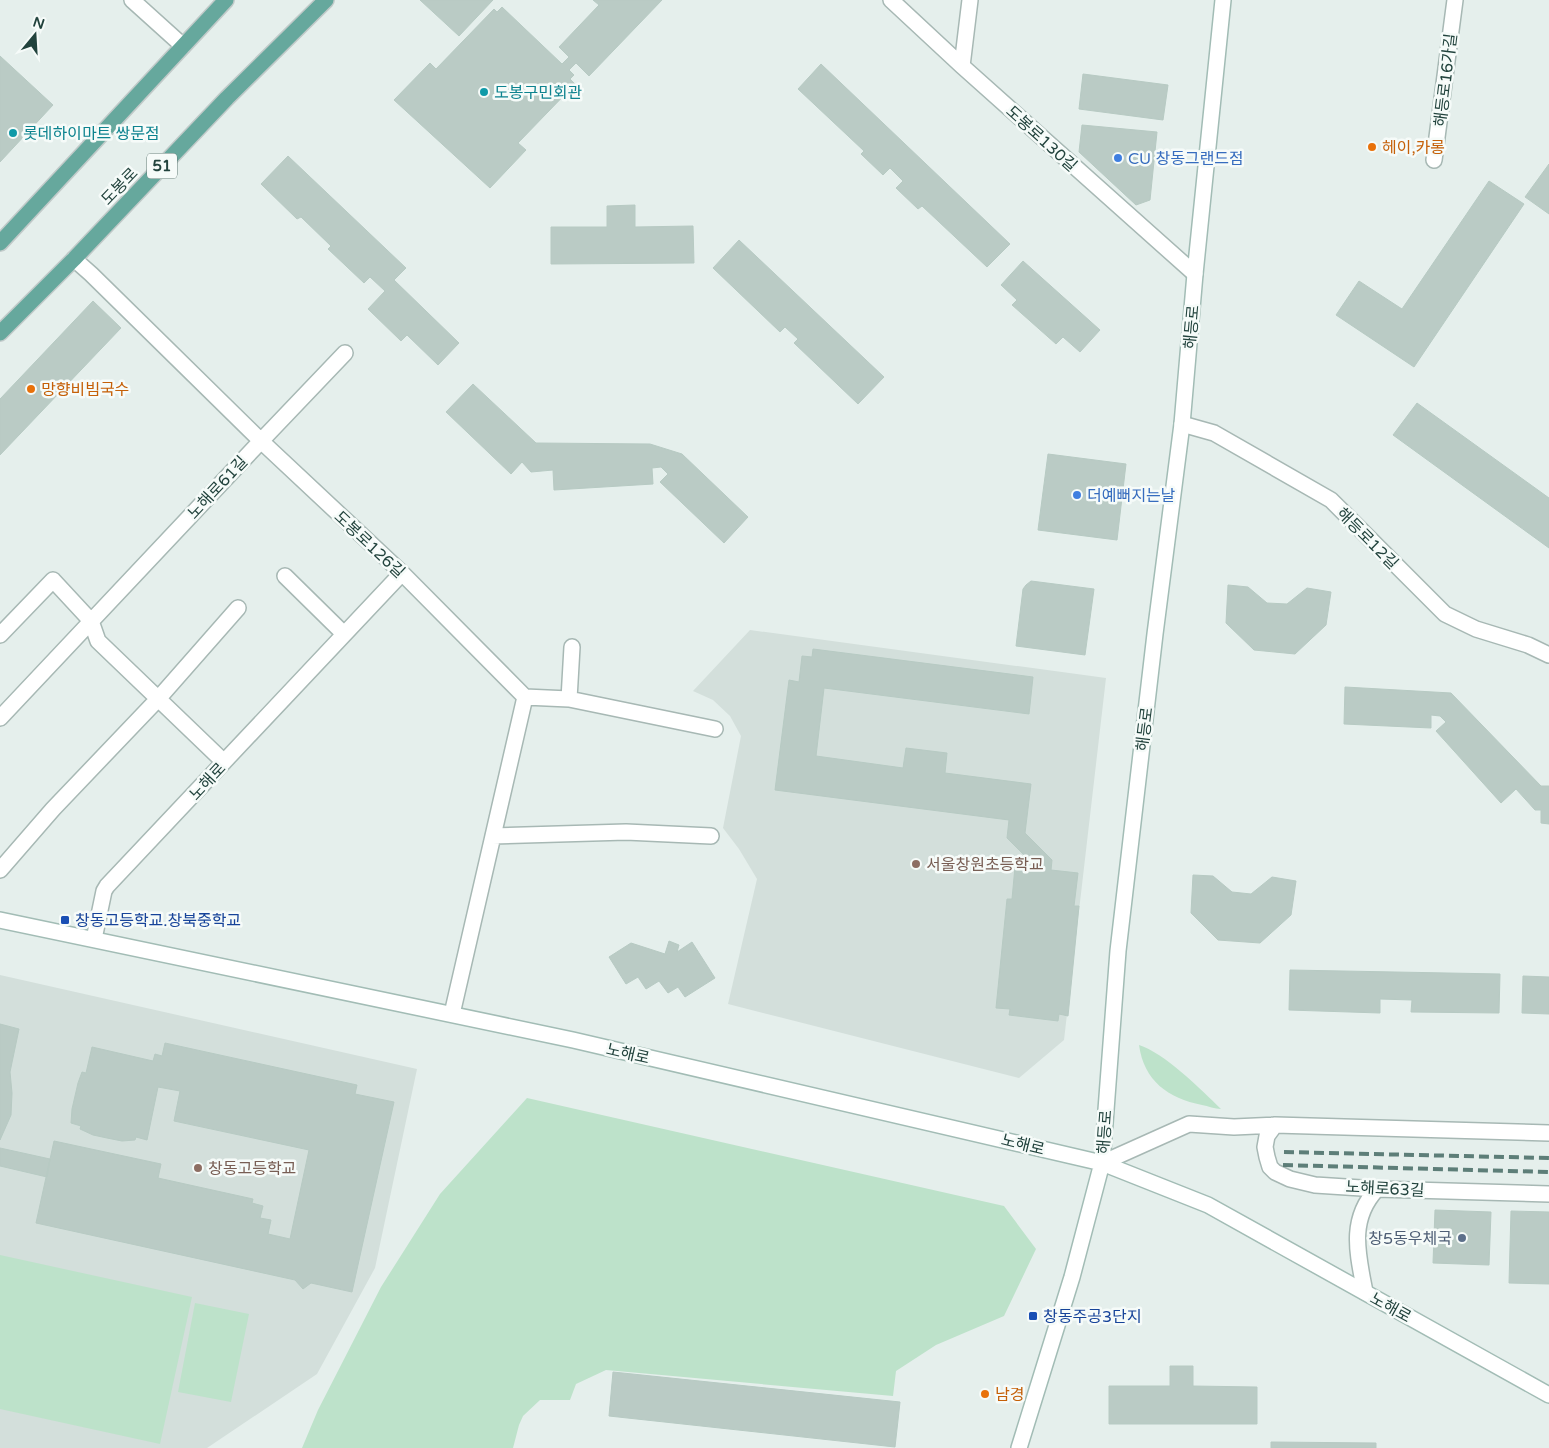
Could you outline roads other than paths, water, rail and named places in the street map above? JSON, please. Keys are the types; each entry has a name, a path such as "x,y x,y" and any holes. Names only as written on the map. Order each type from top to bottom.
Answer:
{"main road":[{"path":"0,243 226,0"},
{"name":"도봉로","path":"0,333 74,259 227,98 326,0"}],"street":[{"path":"132,0 183,46"},
{"name":"도봉로130길","path":"892,0 962,66 1196,274"},
{"path":"962,66 970,0"},
{"name":"해등로","path":"1019,1448 1072,1277 1102,1163 1118,951 1154,634 1182,424 1223,0"},
{"name":"해등로16가길","path":"1434,160 1455,0"},
{"name":"도봉로126길","path":"74,259 261,441 402,573 525,697"},
{"name":"노해로61길","path":"0,718 345,353"},
{"name":"해등로12길","path":"1182,424 1214,433 1331,500 1445,614 1476,629 1528,645 1549,655"},
{"name":"노해로","path":"94,939 104,891 402,573"},
{"path":"285,576 344,634"},
{"path":"0,634 53,580 91,621 98,641 224,762"},
{"path":"0,870 53,809 158,699 238,608"},
{"path":"569,699 572,647"},
{"path":"452,1014 525,697 569,699 715,730"},
{"path":"493,836 626,832 711,836"},
{"name":"노해로","path":"0,920 592,1044 1102,1163 1208,1205 1549,1395"},
{"path":"1102,1163 1190,1124 1234,1127 1274,1125 1549,1133"},
{"name":"노해로63길","path":"1274,1125 1267,1136 1265,1147 1270,1167 1275,1172 1290,1179 1315,1185 1377,1189 1549,1194"},
{"path":"1365,1292 1356,1235 1369,1198 1377,1189"}],"railway":[{"path":"1284,1152 1549,1158"},
{"path":"1283,1165 1549,1172"}],"place":[{"name":"도봉구민회관","path":"484,92"},
{"name":"롯데하이마트 쌍문점","path":"13,133"},
{"name":"헤이,카롱","path":"1372,147"},
{"name":"CU 창동그랜드점","path":"1118,158"},
{"name":"망향비빔국수","path":"31,389"},
{"name":"더예뻐지는날","path":"1077,495"},
{"name":"서울창원초등학교","path":"916,864"},
{"name":"창동고등학교.창북중학교","path":"65,920"},
{"name":"창동고등학교","path":"198,1168"},
{"name":"창5동우체국","path":"1462,1238"},
{"name":"창동주공3단지","path":"1033,1316"},
{"name":"남경","path":"985,1394"}]}
